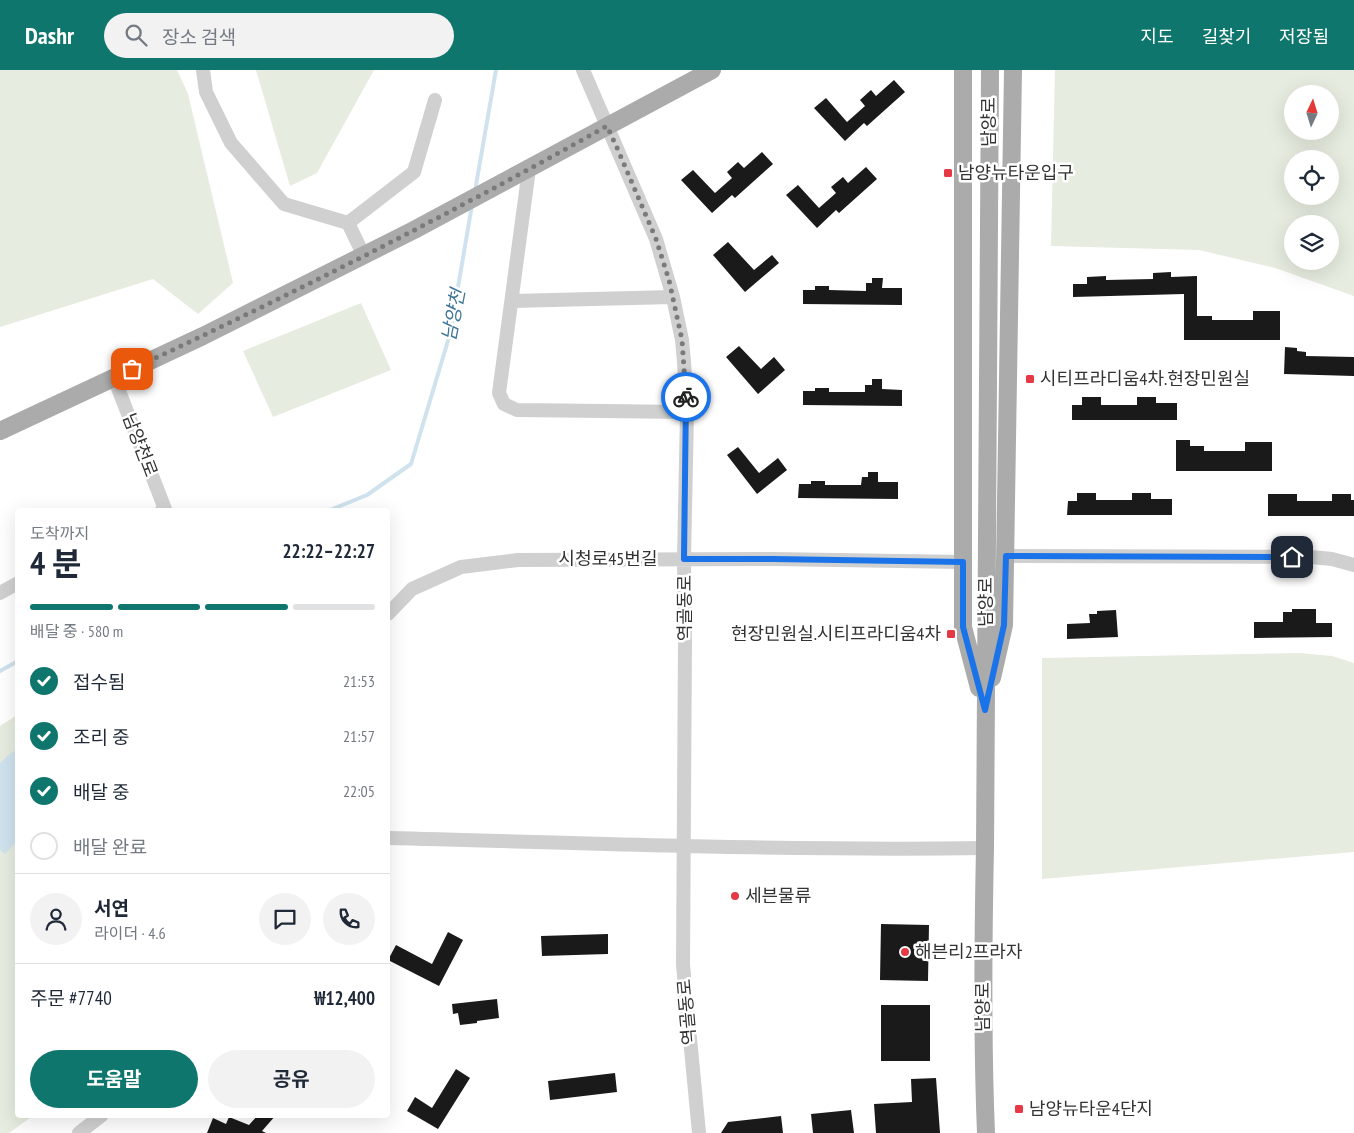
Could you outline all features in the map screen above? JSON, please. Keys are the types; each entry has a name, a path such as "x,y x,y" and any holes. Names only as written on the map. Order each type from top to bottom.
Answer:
{"main road":[{"path":"0,431 203,336 364,256 530,169 712,70"},
{"path":"964,70 963,627 985,710"},
{"name":"남양로","path":"986,1133 982,1004 985,848 990,70"},
{"path":"985,710 1004,625 1013,70"}],"street":[{"path":"203,70 206,92 231,143 284,204 348,223 364,256"},
{"name":"역골동로","path":"583,70 656,239 673,297 682,340 687,412 684,559 683,965 699,1133"},
{"path":"348,223 414,172 436,100"},
{"path":"530,169 499,393 504,404 517,410 687,412"},
{"path":"512,300 673,297"},
{"name":"남양천로","path":"114,378 165,508"},
{"path":"1006,556 1311,557 1354,564"},
{"name":"시청로45번길","path":"390,612 412,589 461,567 518,560 773,559 963,562"},
{"path":"0,593 15,585"},
{"path":"390,838 863,849 985,848"},
{"path":"78,1133 98,1118"}],"shaded area":[{"path":"0,70 177,70 188,94 233,283 198,314 153,279 0,327"},
{"path":"256,70 374,70 317,173 290,186"},
{"path":"1055,70 1354,70 1354,296 1275,268 1199,250 1051,246"},
{"path":"361,303 391,370 273,417 243,351"},
{"path":"1300,653 1332,656 1354,663 1354,852 1042,879 1042,658"},
{"path":"15,716 15,1118 30,1118 9,1133 0,1133 0,726"}],"water":[{"path":"15,751 15,843 5,854 0,850 0,763"}],"building":[{"path":"894,80 905,92 867,126 864,123 845,141 814,108 826,98 847,122 865,106 860,100 871,90 876,96"},
{"path":"762,152 773,164 735,198 732,195 712,213 681,180 693,170 715,193 732,178 727,172 738,162 744,168"},
{"path":"866,167 877,179 839,213 836,210 817,228 786,195 798,185 819,208 836,193 831,187 843,177 848,183"},
{"path":"728,242 754,270 772,255 779,263 745,292 713,255"},
{"path":"1171,272 1171,277 1197,276 1197,316 1212,316 1212,320 1253,320 1253,311 1280,311 1280,340 1184,340 1184,294 1073,297 1073,284 1087,284 1087,277 1106,276 1106,280 1153,279 1153,273"},
{"path":"872,278 883,278 882,288 902,288 902,305 803,304 803,290 815,290 815,286 829,286 829,290 866,291 866,283 872,283"},
{"path":"739,346 761,369 774,357 785,370 758,394 726,357"},
{"path":"1285,347 1297,348 1297,351 1306,352 1306,356 1354,357 1354,376 1284,374"},
{"path":"872,379 882,379 882,389 902,390 902,406 803,405 803,391 815,391 815,388 829,388 829,392 865,392 865,385 872,385"},
{"path":"1082,397 1101,397 1101,405 1137,405 1137,397 1156,397 1156,403 1177,403 1177,420 1072,420 1072,405 1082,405"},
{"path":"1176,440 1190,440 1190,446 1204,446 1204,451 1245,451 1245,442 1272,442 1272,471 1176,471"},
{"path":"738,447 759,473 778,458 787,470 757,494 727,455"},
{"path":"868,472 878,472 878,482 898,482 898,499 798,498 799,484 811,484 811,481 825,481 825,485 861,485 862,477 868,477"},
{"path":"1077,493 1096,493 1096,500 1132,500 1132,493 1151,493 1151,499 1172,499 1172,515 1067,515 1068,501 1077,501"},
{"path":"1268,494 1297,494 1297,501 1332,501 1332,494 1351,494 1351,500 1354,500 1354,516 1268,516"},
{"path":"1292,609 1316,609 1316,623 1332,623 1332,637 1254,638 1254,622 1283,622 1283,612 1292,612"},
{"path":"1116,610 1118,637 1067,639 1067,624 1090,623 1089,614 1097,614 1097,611"},
{"name":"해븐리2프라자","path":"881,924 929,925 928,981 880,980"},
{"path":"448,932 463,940 439,986 390,961 390,956 396,945 432,964"},
{"path":"608,934 608,954 542,956 541,936"},
{"path":"497,999 499,1018 460,1025 458,1013 453,1014 452,1004"},
{"path":"881,1005 930,1005 930,1061 881,1061"},
{"path":"456,1069 470,1078 438,1129 407,1111 415,1097 432,1108"},
{"path":"615,1073 617,1092 550,1100 548,1081"},
{"path":"936,1078 940,1133 876,1133 874,1104 912,1102 911,1079"},
{"path":"851,1110 854,1133 813,1133 811,1114"},
{"path":"781,1116 783,1133 721,1133 728,1122"},
{"path":"213,1118 226,1124 229,1118 232,1118 249,1125 255,1118 273,1118 262,1131 266,1133 207,1133"}],"waterway":[{"name":"남양천","path":"475,191 496,70"},
{"name":"남양천","path":"335,508 367,495 411,464 450,334 472,205"},
{"name":"남양천","path":"0,671 15,663"}],"way so far":[{"path":"132,369 203,336 414,230 607,126 656,239 669,280 682,340 686,397"}],"place":[{"name":"남양뉴타운입구","path":"948,173"},
{"name":"시티프라디움4차.현장민원실","path":"1030,379"},
{"name":"현장민원실.시티프라디움4차","path":"951,634"},
{"name":"세븐물류","path":"735,896"},
{"name":"해븐리2프라자","path":"905,952"},
{"name":"남양뉴타운4단지","path":"1019,1109"}],"route":[{"path":"686,397 684,559 963,562 963,627 985,710 1004,625 1006,556 1292,557"}]}
